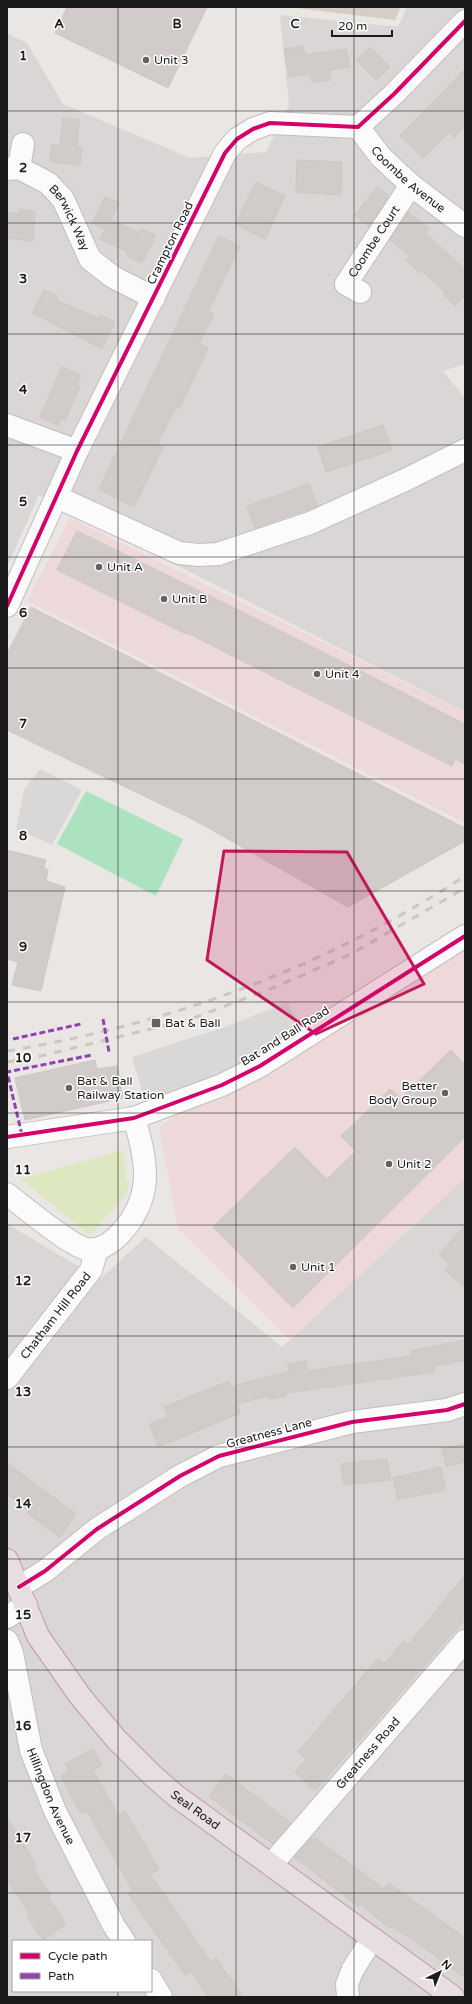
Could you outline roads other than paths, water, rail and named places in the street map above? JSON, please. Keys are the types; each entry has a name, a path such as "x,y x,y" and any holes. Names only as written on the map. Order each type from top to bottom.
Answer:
{"highway":[{"name":"Seal Road","path":"7,1560 42,1643 84,1701 116,1739 152,1775 176,1796 453,1997"}],"street":[{"path":"358,127 394,94 465,21"},
{"name":"Crampton Road","path":"7,606 58,497 77,451 226,153 237,139 253,129 270,123 358,127"},
{"name":"Coombe Avenue","path":"358,127 381,157 411,185 465,226"},
{"name":"Berwick Way","path":"23,144 13,168 48,183 63,199 90,259 113,277 154,298"},
{"name":"Coombe Court","path":"360,292 346,284 411,185"},
{"path":"7,425 77,451"},
{"path":"58,497 179,553 199,556 218,554 310,523 405,480 465,450"},
{"name":"Bat and Ball Road","path":"7,1137 134,1118 222,1085 260,1066 465,936"},
{"path":"7,1194 76,1246 85,1249 97,1249 106,1246 124,1229 138,1210 142,1200 145,1183 145,1164 142,1141 134,1118"},
{"name":"Chatham Hill Road","path":"7,1378 90,1271 97,1249"},
{"name":"Greatness Lane","path":"22,1596 38,1576 97,1529 180,1476 219,1456 352,1422 447,1410 465,1404"},
{"path":"7,1617 22,1596"},
{"name":"Hillingdon Avenue","path":"7,1641 10,1648 30,1750 55,1810 114,1926 123,1940"},
{"name":"Greatness Road","path":"270,1865 465,1641"},
{"path":"348,1997 346,1984 353,1969 372,1939"},
{"path":"152,1982 161,1997"}],"railway":[{"path":"7,1051 128,1025 187,1008 245,988 358,938 412,909 465,876"},
{"path":"7,1062 45,1055 191,1019 275,987 351,954 465,888"}],"place":[{"name":"Unit 3","path":"146,60"},
{"name":"Unit A","path":"99,567"},
{"name":"Unit B","path":"164,599"},
{"name":"Unit 4","path":"317,674"},
{"name":"Bat & Ball","path":"156,1023"},
{"name":"Bat & Ball Railway Station","path":"69,1088"},
{"name":"Better Body Group","path":"445,1093"},
{"name":"Unit 2","path":"389,1164"},
{"name":"Unit 1","path":"293,1267"}]}
